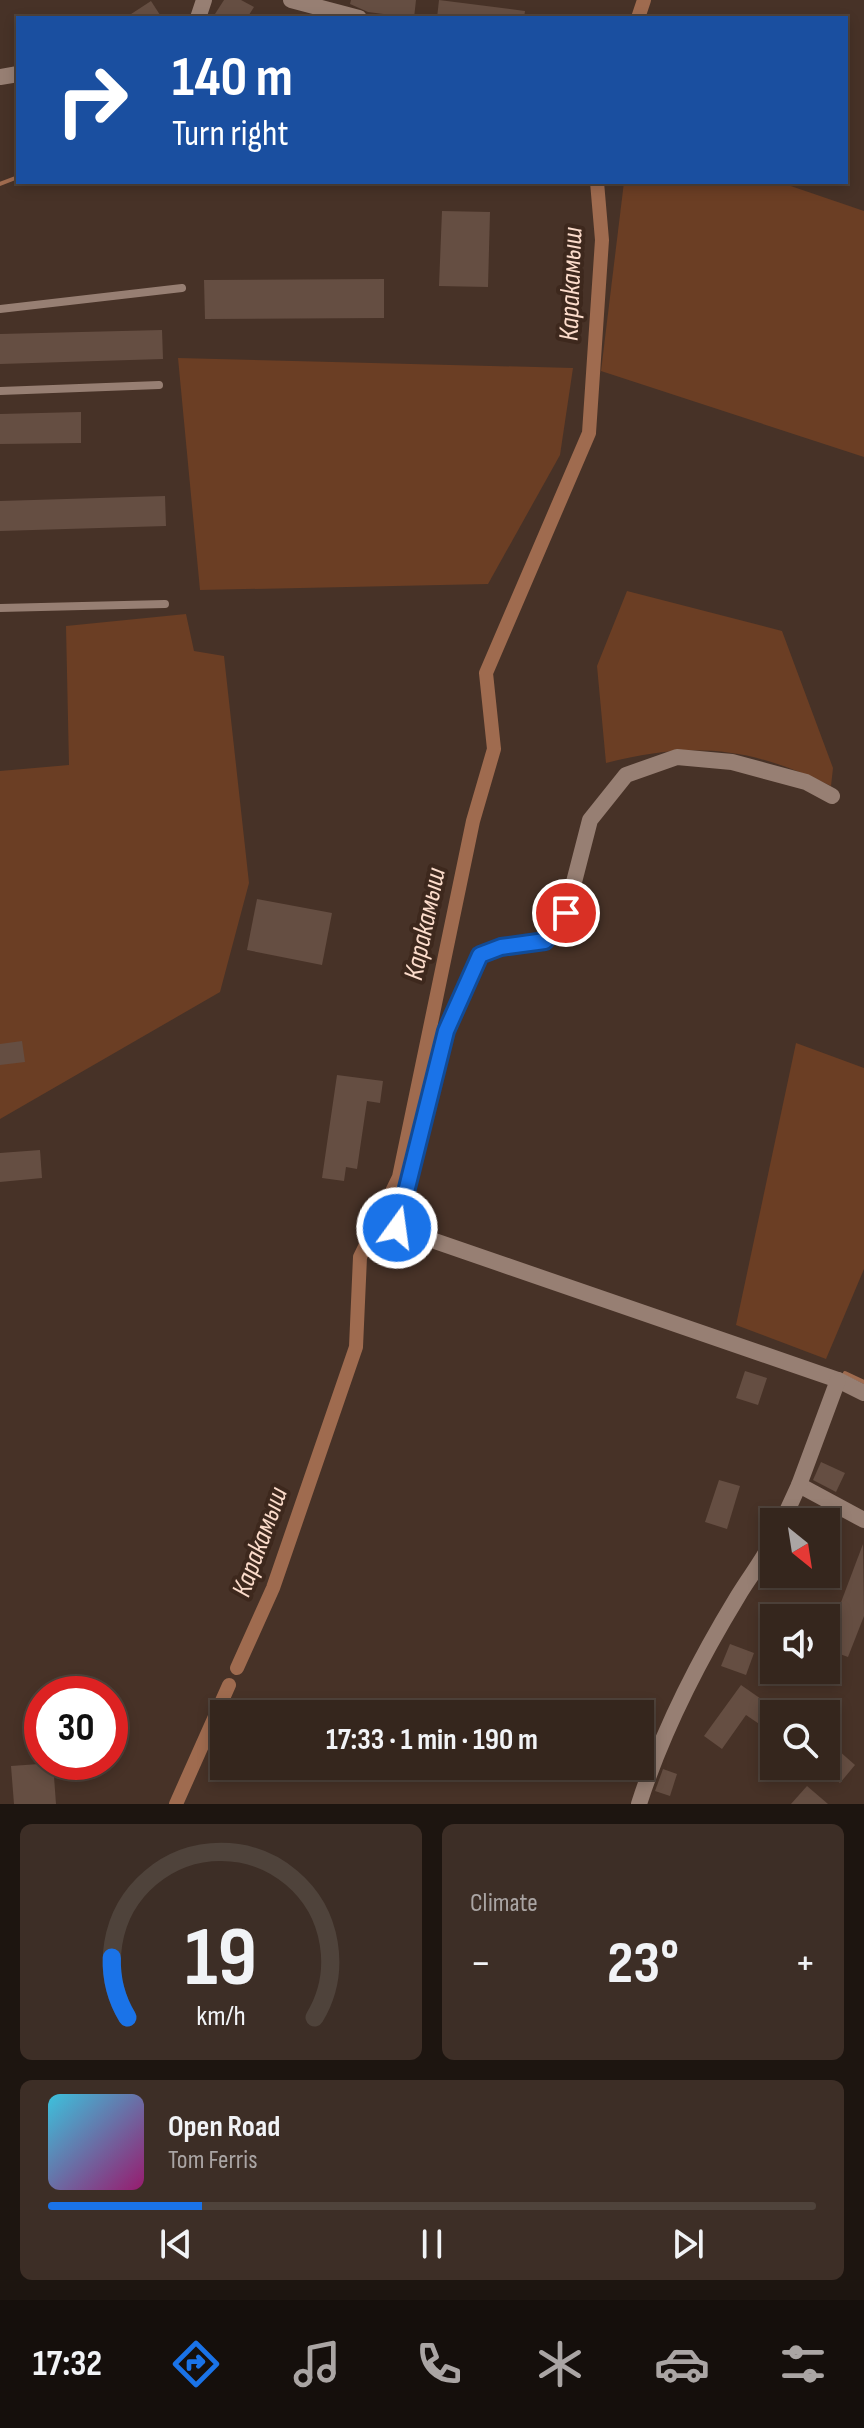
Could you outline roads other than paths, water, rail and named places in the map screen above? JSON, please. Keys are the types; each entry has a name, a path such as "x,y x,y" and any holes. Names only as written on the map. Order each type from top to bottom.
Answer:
{"street":[{"path":"291,0 351,16"},
{"path":"832,796 806,782 732,762 677,757 626,775 590,820 566,913 545,941 501,947 480,955 446,1031 397,1228 838,1380 864,1393"},
{"path":"788,1508 838,1380"},
{"path":"799,1485 864,1520"},
{"path":"639,1804 674,1717 739,1595 760,1566"}],"lane":[{"path":"0,309 182,288"},
{"path":"0,391 159,385"},
{"path":"0,608 165,604"}],"waterway":[{"name":"Каракамыш","path":"639,16 644,0"},
{"path":"0,184 16,178"},
{"name":"Каракамыш","path":"237,1668 273,1588 356,1347 360,1257 399,1177 473,821 494,749 486,673 589,433 602,240 597,184"},
{"path":"845,1373 864,1382"},
{"name":"Каракамыш","path":"176,1804 229,1685"}]}
